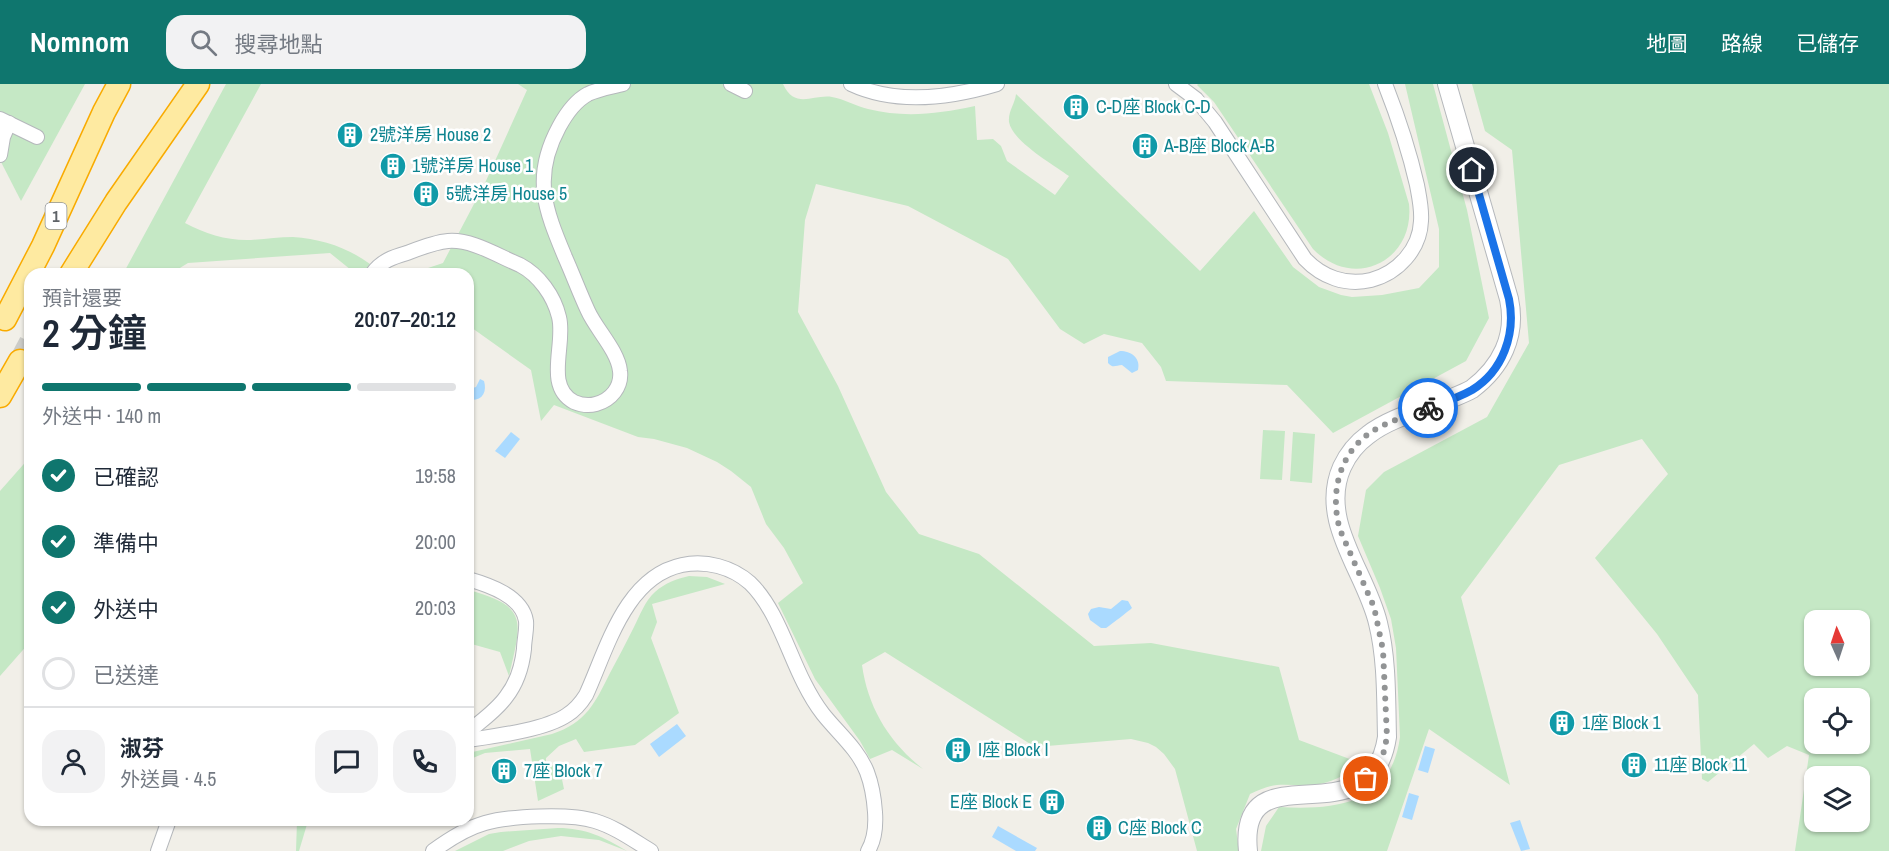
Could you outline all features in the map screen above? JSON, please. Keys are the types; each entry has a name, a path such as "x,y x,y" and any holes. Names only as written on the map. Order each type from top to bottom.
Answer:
{"highway":[{"name":"1","path":"32,268 119,84"},
{"path":"75,268 116,202 198,84"},
{"name":"1","path":"5,319 24,282"},
{"path":"0,396 20,360"}],"street":[{"path":"377,268 386,260 450,240 472,245 528,269 545,287 560,319 558,372 560,387 564,394 577,403 592,405 607,400 613,395 620,381 619,364 589,313 551,221 544,200 543,178 550,146 572,107 589,93 623,84"},
{"path":"731,84 745,91"},
{"path":"850,84 886,94 922,97 959,94 997,84"},
{"path":"1176,84 1196,99 1215,122 1305,259 1329,277 1359,282 1379,278 1405,260 1416,243 1421,223 1418,190 1407,146 1384,84"},
{"path":"1248,851 1246,830 1248,822 1261,804 1280,796 1330,793 1349,789 1373,772 1385,746 1387,737 1384,664 1378,622 1368,593 1340,530 1335,506 1337,482 1345,461 1359,443 1377,429 1472,389 1492,372 1509,338 1512,315 1509,299 1447,84"},
{"path":"0,154 5,121 37,137"},
{"path":"474,739 552,723 568,715 586,695 617,624 645,584 663,571 684,564 718,566 739,575 756,590 786,642 804,683 816,703 856,752 867,771 874,796 876,823 873,843 868,851"},
{"path":"474,581 513,600 524,614 526,628 522,660 513,688 498,706 474,727"},
{"path":"433,851 466,831 486,823 557,816 572,816 597,821 651,851"},
{"path":"158,851 166,826"}],"green space":[{"path":"0,84 85,84 21,201 0,160"},
{"path":"226,84 261,84 185,223 226,238 251,240 293,237 324,242 352,253 370,264 367,268 349,268 330,253 188,263 180,268 126,268"},
{"path":"518,84 783,84 793,97 799,99 832,97 881,112 934,113 975,106 977,140 993,139 1001,146 1007,161 1055,195 1069,176 1025,145 1012,129 1009,118 1016,94 1200,271 1254,211 1293,267 1319,287 1352,297 1382,295 1419,288 1439,267 1439,229 1405,84 1433,84 1467,210 1489,318 1466,361 1333,433 1287,385 1166,381 1161,367 1142,343 1104,334 1084,344 1060,329 1008,259 908,206 816,184 805,220 798,312 838,386 886,492 919,534 979,554 1094,646 1151,643 1279,667 1299,740 1363,764 1326,783 1277,785 1250,794 1236,829 1239,851 1197,851 1175,769 1156,747 1131,739 1035,747 885,652 862,665 869,696 890,736 923,769 892,750 870,759 860,741 815,679 778,603 803,583 784,548 766,524 751,487 717,462 687,448 638,437 554,405 541,421 531,370 474,329 474,268 428,268 443,263 485,183 527,90"},
{"path":"1198,84 1369,84 1388,133 1409,204 1408,224 1402,241 1392,254 1379,264 1363,268 1346,268 1329,261 1313,249 1214,102"},
{"path":"1472,84 1889,84 1889,851 1795,851 1804,789 1804,832 1870,832 1870,766 1807,766 1809,755 1807,754 1870,754 1870,688 1804,688 1804,753 1787,746 1768,758 1754,744 1708,782 1702,779 1698,695 1657,634 1595,558 1668,474 1642,439 1559,465 1461,597 1510,785 1429,729 1387,851 1261,851 1266,826 1279,807 1320,807 1357,799 1373,790 1385,777 1395,760 1400,737 1396,648 1391,619 1358,536 1366,490 1384,472 1487,417 1529,343 1512,150 1485,131"},
{"path":"1263,430 1285,431 1282,480 1260,479"},
{"path":"1293,432 1315,434 1312,483 1290,481"},
{"path":"24,464 24,649 0,676 0,491"},
{"path":"689,576 707,577 725,584 652,604 657,622 651,638 679,713 635,745 584,752 576,739 559,746 546,758 546,766 559,765 564,789 538,801 530,749 485,753 474,758 474,752 552,734 581,718 594,703 648,600 655,592 675,580"},
{"path":"474,592 502,603 511,610 516,619 518,629 509,676 500,652 474,645"},
{"path":"297,826 306,826 299,851 296,851"},
{"path":"558,828 594,834 627,851 599,840 561,836 529,841 503,851 455,851 489,834"}],"water":[{"path":"1120,351 1128,352 1137,359 1138,370 1132,373 1122,365 1113,366 1108,363 1108,357"},
{"path":"480,379 484,381 484,391 481,397 474,399 474,388"},
{"path":"511,432 520,439 505,458 495,451"},
{"path":"1122,600 1128,601 1132,608 1106,628 1101,628 1090,620 1088,614 1091,609 1099,607 1111,609"},
{"path":"677,724 686,736 659,757 650,744"},
{"path":"1425,746 1435,749 1428,773 1418,770"},
{"path":"1409,793 1419,796 1412,820 1402,817"},
{"path":"1520,820 1530,849 1521,851 1510,823"},
{"path":"998,826 1037,848 1035,851 1016,851 992,837"}],"tunnel":[{"path":"20,361 24,353"}],"way so far":[{"path":"1366,779 1383,755 1387,737 1383,650 1374,607 1340,530 1335,506 1337,482 1351,451 1367,435 1387,424 1428,408"}],"place":[{"name":"C-D座 Block C-D","path":"1076,107"},
{"name":"2號洋房 House 2","path":"350,135"},
{"name":"A-B座 Block A-B","path":"1145,146"},
{"name":"1號洋房 House 1","path":"393,166"},
{"name":"5號洋房 House 5","path":"426,194"},
{"name":"1座 Block 1","path":"1562,723"},
{"name":"I座 Block I","path":"958,750"},
{"name":"11座 Block 11","path":"1634,765"},
{"name":"7座 Block 7","path":"504,771"},
{"name":"E座 Block E","path":"1052,802"},
{"name":"C座 Block C","path":"1099,828"}],"route":[{"path":"1428,408 1461,395 1483,382 1499,362 1509,338 1512,315 1509,299 1472,170"}]}
